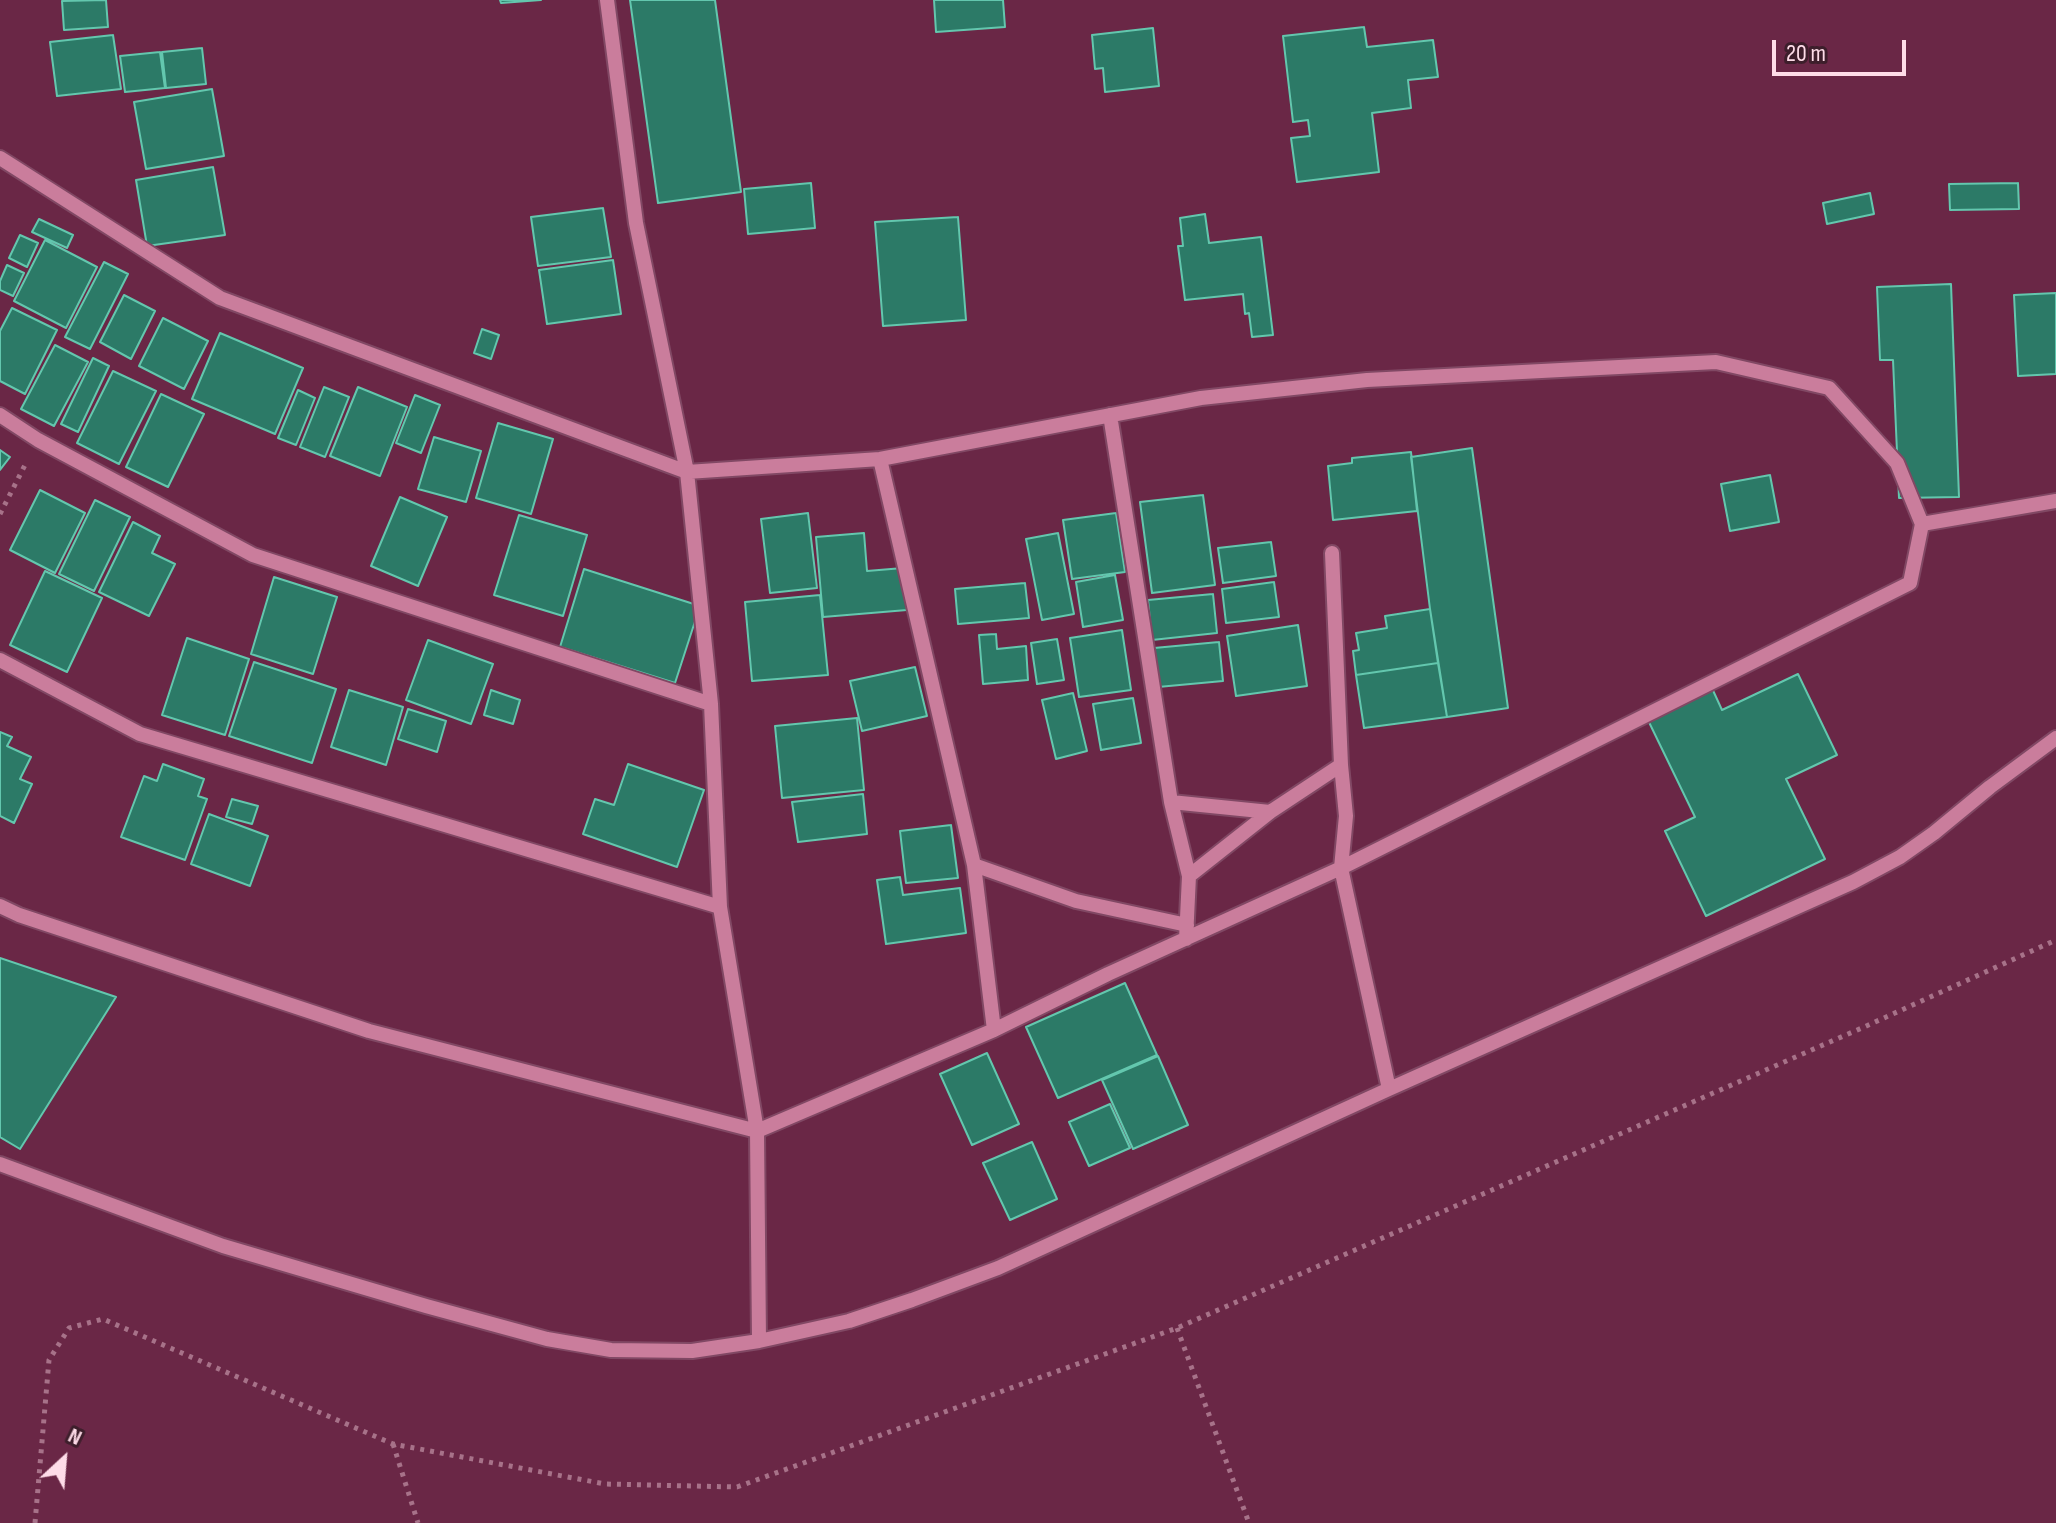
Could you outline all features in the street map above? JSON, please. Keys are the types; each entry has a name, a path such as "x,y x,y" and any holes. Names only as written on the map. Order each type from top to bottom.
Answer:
{"street":[{"path":"607,0 636,223 687,472 711,704 720,907 757,1131 759,1341"},
{"path":"0,158 220,298 687,472 880,459 1201,398 1367,380 1716,362 1829,388 1897,463 1922,524 1910,583 1341,868 1186,932 994,1030 757,1131 369,1031 19,915 0,906"},
{"path":"0,415 38,440 253,555 711,704"},
{"path":"1110,415 1171,802 1189,876 1186,932"},
{"path":"880,459 974,865 994,1030"},
{"path":"1922,524 2056,501"},
{"path":"1332,553 1346,816 1341,868 1389,1089"},
{"path":"0,660 140,734 720,907"},
{"path":"0,1164 223,1246 547,1339 611,1350 692,1351 759,1341 849,1321 998,1268 1865,876 1934,833 2056,738"},
{"path":"1189,876 1270,812 1341,765"},
{"path":"1171,802 1270,812"},
{"path":"974,865 1076,901 1186,932"}],"path":[{"path":"0,514 38,440"},
{"path":"1177,1328 1249,1523"},
{"path":"393,1444 418,1523"}],"building":[{"path":"106,0 108,27 64,30 62,1"},
{"path":"500,0 541,0 501,3"},
{"path":"630,0 715,0 741,192 658,203"},
{"path":"934,0 1003,0 1005,27 936,32"},
{"path":"1364,27 1367,47 1433,40 1438,77 1408,80 1411,108 1372,113 1379,172 1297,182 1291,138 1310,136 1308,120 1293,122 1283,36"},
{"path":"1153,28 1159,86 1105,92 1103,68 1095,69 1092,35"},
{"path":"113,35 121,89 57,96 50,42"},
{"path":"202,48 206,84 166,88 162,52"},
{"path":"160,52 165,88 125,92 120,56"},
{"path":"212,89 224,156 146,169 134,102"},
{"path":"213,167 225,235 147,246 136,180"},
{"path":"811,183 815,228 748,234 744,189"},
{"path":"2018,183 2019,209 1950,210 1949,184"},
{"path":"1870,193 1874,214 1827,224 1823,203"},
{"path":"603,208 611,257 538,266 531,217"},
{"path":"1205,214 1209,243 1261,237 1273,335 1252,337 1243,294 1185,300 1178,246 1183,246 1180,218"},
{"path":"958,217 966,320 883,326 875,222"},
{"path":"39,219 73,235 67,248 32,232"},
{"path":"20,235 38,243 27,267 9,258"},
{"path":"45,240 97,267 66,328 14,301"},
{"path":"613,260 621,314 547,324 539,270"},
{"path":"104,262 128,274 90,349 65,337"},
{"path":"7,265 24,273 13,296 0,290 0,281"},
{"path":"1951,284 1959,497 1899,498 1893,360 1880,360 1877,287"},
{"path":"2056,293 2056,374 2018,376 2014,295"},
{"path":"124,295 155,311 131,359 100,342"},
{"path":"12,308 57,330 25,394 0,381 0,331"},
{"path":"163,318 208,341 184,389 139,366"},
{"path":"482,329 499,335 491,359 474,353"},
{"path":"220,333 303,368 275,434 192,399"},
{"path":"55,345 88,362 54,426 21,409"},
{"path":"93,358 109,366 78,432 61,424"},
{"path":"113,371 156,391 119,464 77,443"},
{"path":"324,387 349,397 325,457 300,447"},
{"path":"358,387 407,407 380,476 330,456"},
{"path":"298,390 315,398 296,445 278,438"},
{"path":"161,394 204,414 168,487 126,467"},
{"path":"415,395 440,405 421,453 396,443"},
{"path":"498,423 553,439 531,514 476,498"},
{"path":"434,437 481,451 466,502 418,489"},
{"path":"1472,448 1508,708 1447,717 1411,457"},
{"path":"0,450 10,457 0,470"},
{"path":"1411,452 1417,511 1333,520 1328,466 1352,463 1352,458"},
{"path":"1770,475 1779,522 1730,531 1721,484"},
{"path":"40,490 85,513 55,573 10,550"},
{"path":"1203,495 1215,585 1152,593 1140,502"},
{"path":"400,497 447,517 418,586 371,566"},
{"path":"95,500 130,517 94,591 59,574"},
{"path":"808,513 817,588 770,593 761,519"},
{"path":"1116,513 1125,572 1072,579 1063,520"},
{"path":"519,515 587,535 563,616 494,595"},
{"path":"133,522 160,536 152,553 175,564 149,616 99,592"},
{"path":"864,533 867,571 903,568 907,610 823,617 816,537"},
{"path":"1058,533 1074,614 1042,620 1026,539"},
{"path":"1271,542 1276,576 1223,583 1218,548"},
{"path":"584,569 700,606 675,683 560,647"},
{"path":"45,571 102,598 67,672 10,645"},
{"path":"1115,575 1123,620 1083,627 1076,582"},
{"path":"274,577 337,597 313,674 251,654"},
{"path":"1274,582 1279,617 1226,623 1222,589"},
{"path":"1025,583 1029,618 958,624 955,589"},
{"path":"1213,594 1217,633 1152,640 1148,600"},
{"path":"820,595 828,675 752,681 745,602"},
{"path":"1430,609 1438,663 1356,675 1353,651 1359,650 1356,633 1387,628 1385,616"},
{"path":"1298,625 1307,686 1236,696 1227,636"},
{"path":"1122,630 1131,690 1079,697 1070,638"},
{"path":"996,634 997,649 1026,646 1028,680 983,684 979,635"},
{"path":"187,638 249,659 225,735 162,715"},
{"path":"1057,639 1064,680 1037,684 1031,643"},
{"path":"428,640 493,664 471,724 406,700"},
{"path":"1219,642 1223,681 1158,687 1154,648"},
{"path":"254,662 336,689 312,763 229,736"},
{"path":"1438,663 1447,717 1364,728 1356,675"},
{"path":"915,667 927,716 862,731 850,681"},
{"path":"1798,674 1837,755 1786,779 1825,859 1706,916 1665,831 1695,817 1646,716 1711,686 1722,710"},
{"path":"349,690 403,707 386,765 331,747"},
{"path":"491,690 520,700 513,724 484,715"},
{"path":"1073,693 1087,751 1056,759 1042,700"},
{"path":"1133,698 1141,743 1101,750 1093,704"},
{"path":"408,709 446,721 437,752 398,739"},
{"path":"857,718 864,790 782,798 775,726"},
{"path":"0,732 12,737 7,746 31,757 20,779 32,784 14,823 0,816"},
{"path":"163,764 204,779 198,796 207,799 185,860 121,837 144,776 157,781"},
{"path":"628,764 704,790 677,867 583,834 595,799 614,805"},
{"path":"863,794 867,834 798,842 792,802"},
{"path":"232,799 258,806 252,824 226,817"},
{"path":"209,814 268,836 250,886 191,864"},
{"path":"951,825 958,878 906,883 900,831"},
{"path":"900,877 903,895 960,888 966,933 886,944 877,880"},
{"path":"0,958 116,997 20,1149 0,1137"},
{"path":"1125,983 1157,1055 1058,1098 1026,1027"},
{"path":"987,1053 1019,1124 972,1145 940,1074"},
{"path":"1158,1056 1188,1125 1133,1149 1102,1080"},
{"path":"1110,1104 1130,1148 1089,1166 1069,1122"},
{"path":"1032,1142 1057,1199 1010,1220 983,1163"}]}
